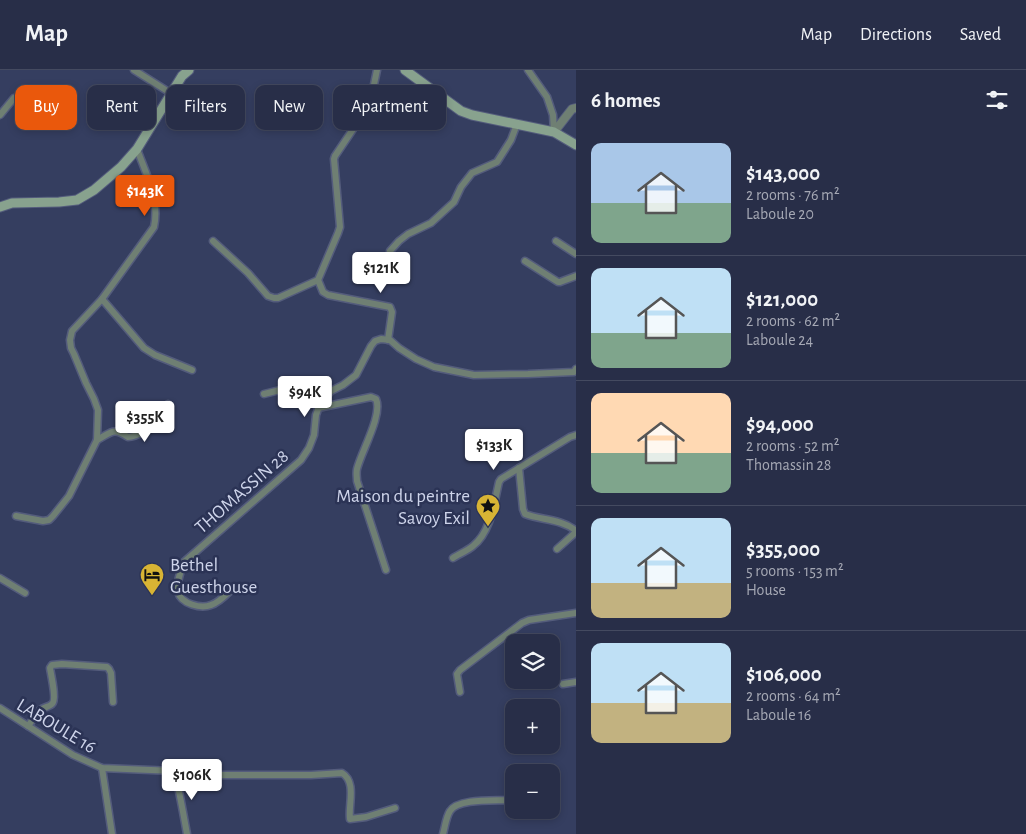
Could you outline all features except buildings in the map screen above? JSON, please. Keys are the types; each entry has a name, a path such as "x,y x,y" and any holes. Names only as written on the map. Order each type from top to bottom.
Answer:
{"main road":[{"path":"177,85 182,76 189,70"},
{"path":"405,70 461,111 554,132 576,145"},
{"path":"0,207 12,203 77,200 94,190 121,167 137,149 166,103"}],"street":[{"path":"134,70 166,90"},
{"path":"213,241 248,273 268,296 278,298 318,280 340,227 334,159 370,104 377,70"},
{"path":"528,70 547,97 553,115 554,132"},
{"path":"0,114 14,98"},
{"path":"554,132 572,109 576,108"},
{"path":"390,252 399,241 408,234 431,223 454,202 461,187 472,173 497,162 511,140 517,124"},
{"path":"16,516 43,521 49,520 69,496 97,440 98,410 71,348 70,340 72,331 102,299 154,228 156,219 154,198 137,149"},
{"path":"556,241 576,254"},
{"path":"526,260 558,282 576,276"},
{"path":"318,280 325,294 390,307 392,312 388,340 416,359 434,367 474,374 575,373"},
{"path":"102,299 144,348 154,355 192,370"},
{"name":"THOMASSIN 28","path":"230,591 211,606 195,606 184,601 178,594 178,579 184,562 301,460 309,448 314,435 318,408 327,394 356,375 375,341 380,339 388,340"},
{"path":"264,394 280,390 327,394"},
{"path":"318,408 371,396 378,403 370,438 357,470 357,481 386,570"},
{"path":"97,440 117,431 128,437 135,436 160,419 168,404"},
{"path":"453,558 474,545 485,532 499,482 502,479 576,435"},
{"path":"519,468 525,514 570,526 576,532 557,549"},
{"path":"0,578 25,593"},
{"path":"460,692 458,674 460,670 516,627 529,620 576,613"},
{"path":"28,726 42,708 53,702 54,695 50,668 52,665 62,664 109,669 111,673 113,702"},
{"path":"564,684 576,682"},
{"name":"LABOULE 16","path":"0,708 73,755 102,768 218,775 342,773 349,779 350,819 366,817 395,808"},
{"path":"102,768 112,834"},
{"path":"174,771 187,834"},
{"path":"443,834 450,810 454,806 464,803 505,800"}],"place":[{"name":"Maison du peintre Savoy Exil","path":"488,527"},
{"name":"Bethel Guesthouse","path":"152,596"}]}
